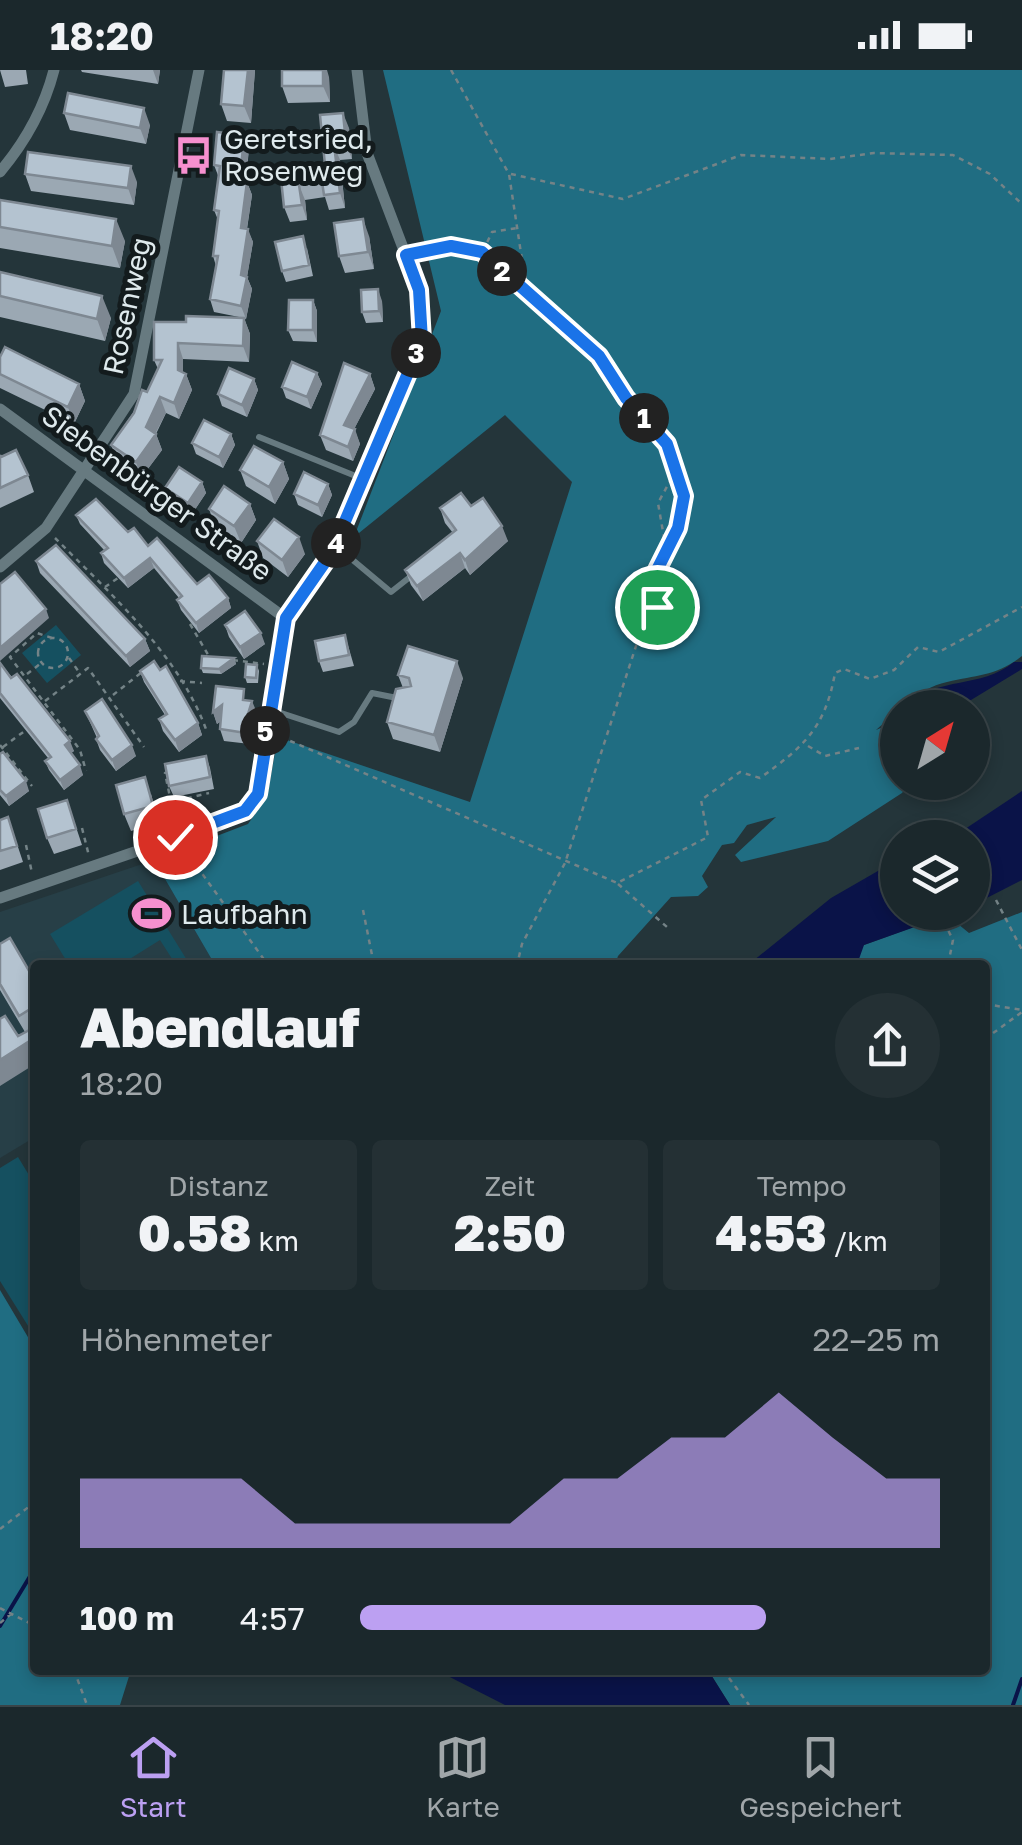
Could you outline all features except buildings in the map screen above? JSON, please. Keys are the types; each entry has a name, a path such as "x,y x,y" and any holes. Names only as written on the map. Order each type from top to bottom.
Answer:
{"street":[{"path":"0,172 25,142 54,70"},
{"name":"Rosenweg","path":"0,567 46,528 134,394 199,70"},
{"path":"0,898 245,811 258,794 268,709 286,618 335,545 422,340 419,290 368,153 357,70"},
{"name":"Siebenbürger Straße","path":"0,409 286,618"}],"lane":[{"path":"258,438 363,479"},
{"path":"335,545 390,592 428,562"},
{"path":"268,709 339,732 354,722 372,693 411,701"}],"path":[{"path":"450,70 510,174 533,298"},
{"path":"510,174 622,199 741,154 830,159 874,153 954,155 990,174 1022,204"},
{"path":"482,252 492,232 517,228"},
{"path":"406,255 451,246 482,252 599,356 626,398 667,444 684,496 678,528 655,574 657,607 639,636 565,863 522,944 519,960"},
{"path":"666,551 658,503 676,471"},
{"path":"46,528 105,588 180,681 207,732"},
{"path":"105,588 123,574"},
{"path":"617,883 708,838 701,800 740,772 760,778 806,745 832,693 835,673 844,669 870,679 894,670 918,646 938,652 1022,608"},
{"path":"190,624 209,658 276,665"},
{"path":"80,673 68,657 65,644 37,633 10,656 80,750 86,771"},
{"path":"42,662 40,645 52,638"},
{"path":"42,662 59,667 68,657"},
{"path":"25,676 42,662"},
{"path":"110,697 150,666"},
{"path":"44,701 88,668 144,747"},
{"path":"180,681 202,683"},
{"path":"40,720 52,712"},
{"path":"27,729 1,746 32,786"},
{"path":"266,730 617,883 666,927"},
{"path":"806,745 825,756 859,748"},
{"path":"177,770 165,772 171,802 209,793"},
{"path":"158,801 171,838 264,960"},
{"path":"82,828 92,865"},
{"path":"26,845 35,886"},
{"path":"996,900 1022,950"},
{"path":"363,910 373,960"},
{"path":"948,930 953,940 949,960"},
{"path":"990,1005 1022,1011"},
{"path":"990,1035 1022,1011"},
{"path":"0,1530 30,1506"},
{"path":"0,1608 30,1623"},
{"path":"0,1623 12,1613"},
{"path":"76,1675 87,1705"},
{"path":"727,1675 749,1705"}],"shaded area":[{"path":"383,70 1022,70 1022,656 995,671 926,690 880,690 880,726 876,730 880,728 880,800 891,800 828,841 741,862 735,855 776,817 747,825 734,843 722,845 702,876 708,887 698,896 671,897 617,960 212,960 154,860 248,824 267,797 278,737 470,802 572,482 505,415 354,537 441,311"},
{"path":"56,625 81,655 47,683 22,653"},
{"path":"1014,662 1022,662 1022,669 987,690 932,690 987,676"},
{"path":"1022,791 1022,880 990,896 990,820 978,820"},
{"path":"154,860 212,960 30,960 30,1140 0,1158 0,912"},
{"path":"880,870 880,930 906,930 864,945 859,959 754,960 831,898"},
{"path":"138,881 187,960 173,960 160,940 128,960 66,960 50,934"},
{"path":"1022,912 1022,1705 730,1705 711,1675 990,1675 990,960 842,960 864,945 906,930 969,933 990,930 990,925"},
{"path":"18,1157 30,1177 30,1329 0,1281 0,1168"},
{"path":"0,1290 30,1341 30,1675 129,1675 120,1705 0,1705"},
{"path":"446,1675 711,1675 730,1705 505,1705"}],"waterway":[{"path":"0,1626 30,1576"},
{"path":"1013,1705 1022,1679"}],"place":[{"name":"Geretsried, Rosenweg","path":"194,155"},
{"name":"Laufbahn","path":"151,914"}],"route":[{"path":"175,837 245,811 258,794 268,709 286,618 332,552 422,340 419,290 406,255 451,246 482,252 599,356 626,398 667,444 684,496 678,528 655,574 657,607"}]}
